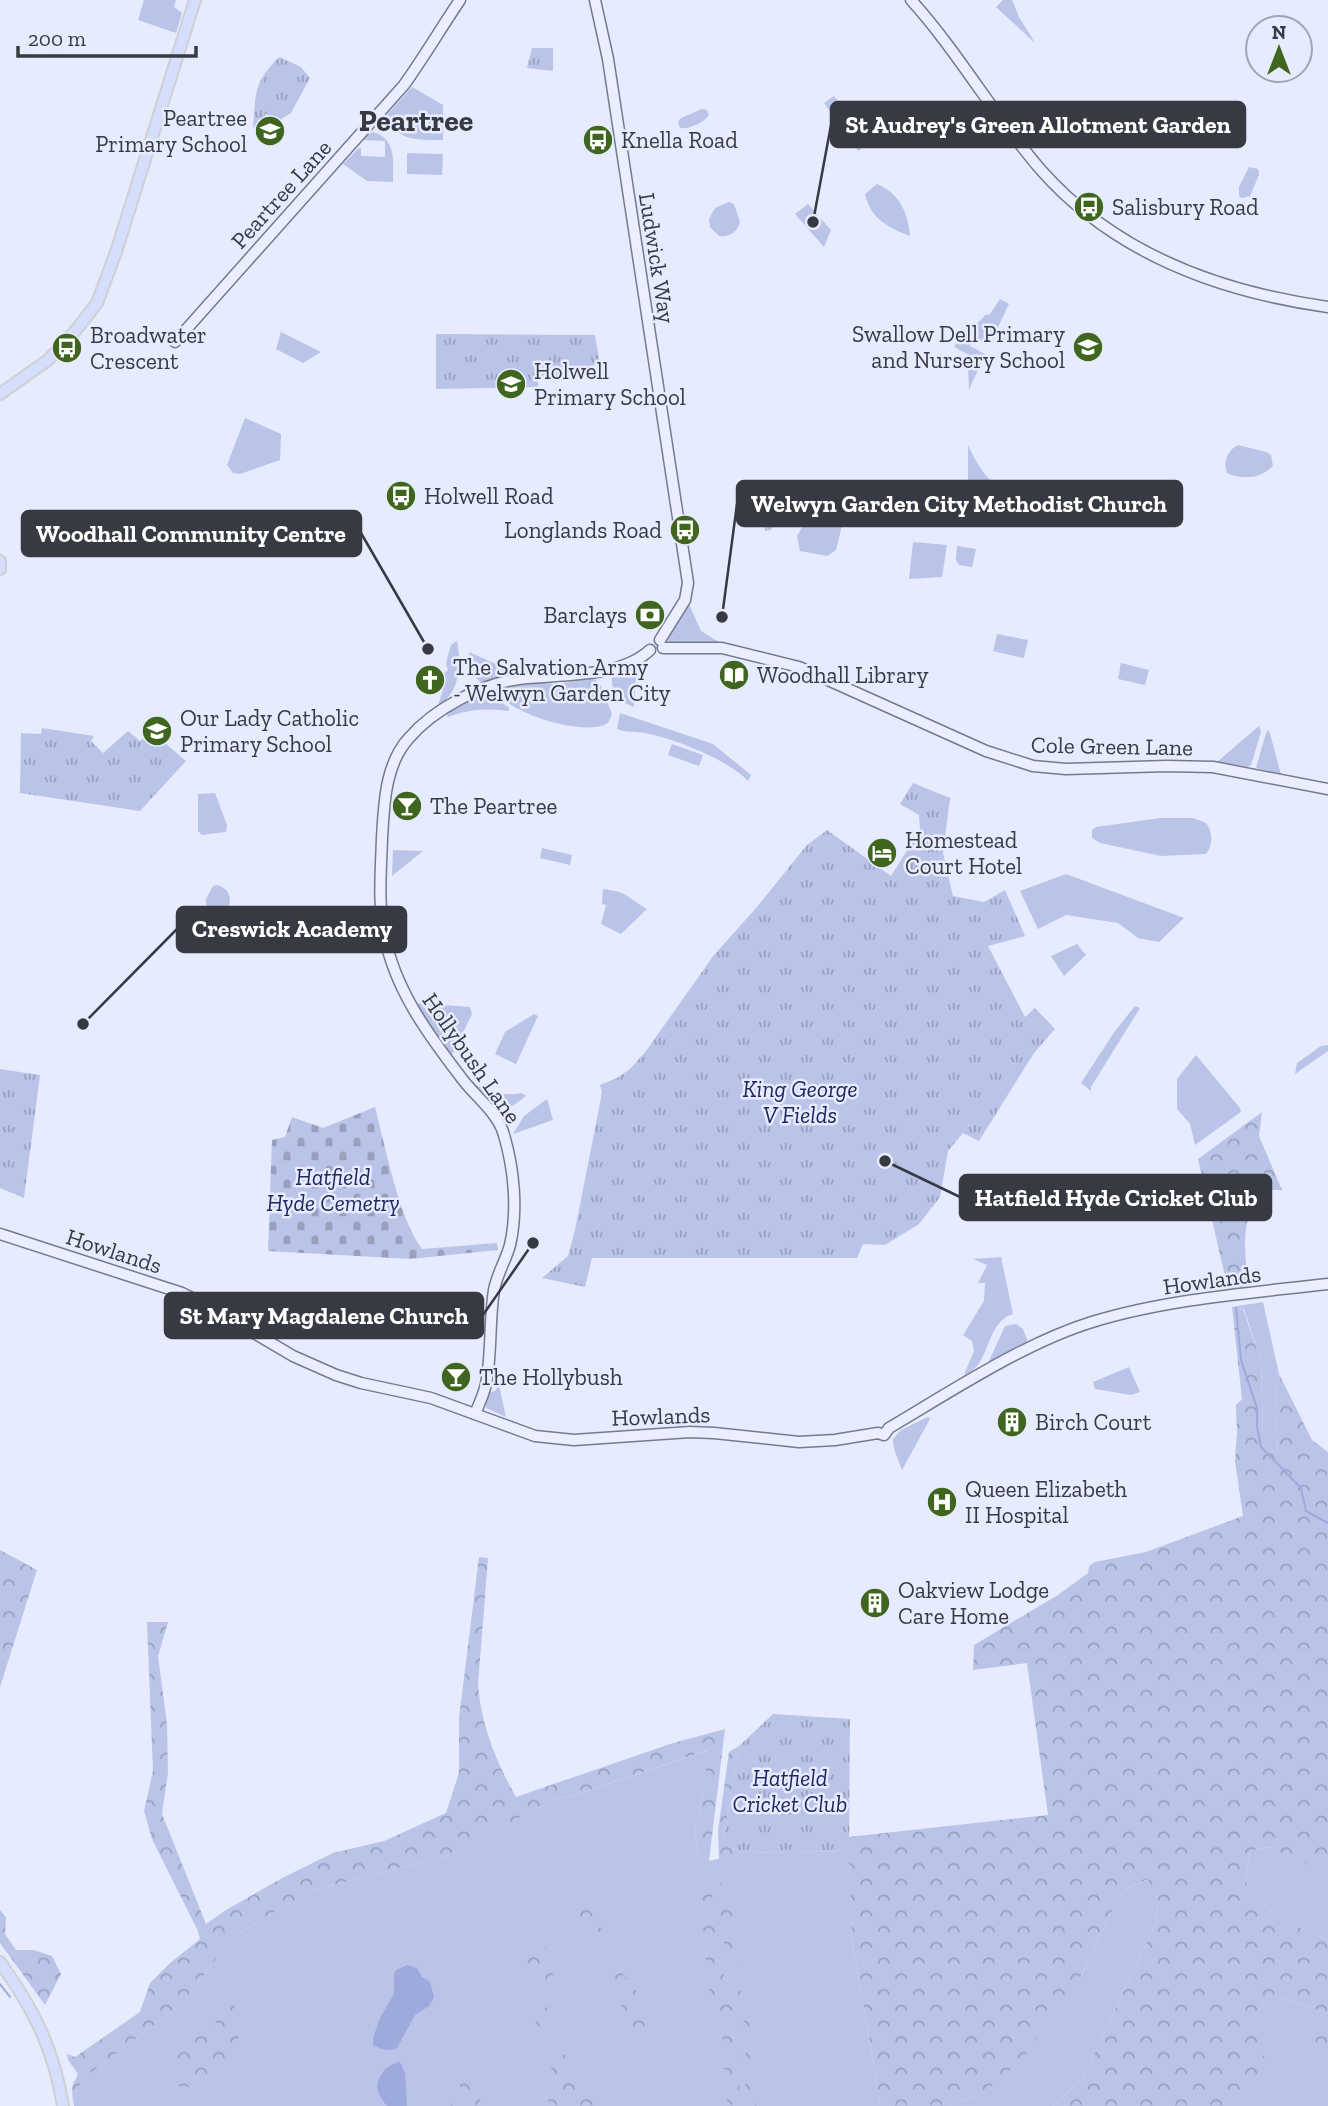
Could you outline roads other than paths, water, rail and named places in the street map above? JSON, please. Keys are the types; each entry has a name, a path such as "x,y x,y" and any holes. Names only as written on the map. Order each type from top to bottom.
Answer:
{"main road":[{"path":"0,394 48,360 97,303 116,252 195,0"},
{"path":"0,561 0,569"},
{"path":"0,1962 26,1998 46,2038 63,2106"}],"street":[{"name":"Peartree Lane","path":"175,342 404,85 460,0"},
{"name":"Ludwick Way","path":"392,766 405,741 474,690 510,680 568,677 599,672 645,655 650,650 652,640 661,644 685,600 688,583 608,59 595,0"},
{"path":"911,0 1041,170 1091,218 1138,247 1196,276 1267,296 1328,307"},
{"name":"Cole Green Lane","path":"661,644 722,649 799,667 986,751 1033,766 1066,769 1213,767 1328,789"},
{"name":"Hollybush Lane","path":"392,766 382,843 381,908 387,950 402,989 423,1026 474,1096 497,1119 503,1130 510,1162 514,1195 513,1222 509,1245 494,1291 486,1383 475,1414"},
{"name":"Howlands","path":"0,1234 182,1293 293,1356 336,1376 361,1384 431,1398 535,1436 563,1440 690,1432 726,1433 799,1442 878,1433 884,1435 889,1428 1002,1363 1053,1337 1092,1322 1188,1302 1328,1284"}],"waterway":[{"path":"1236,1308 1241,1360 1257,1408 1261,1447 1301,1488 1306,1511 1328,1523"},
{"path":"0,1984 10,1997"}],"place":[{"name":"Peartree Primary School","path":"270,131"},
{"name":"Knella Road","path":"598,140"},
{"name":"Salisbury Road","path":"1089,207"},
{"name":"St Audrey's Green Allotment Garden","path":"813,222"},
{"name":"Swallow Dell Primary and Nursery School","path":"1088,347"},
{"name":"Broadwater Crescent","path":"67,348"},
{"name":"Holwell Primary School","path":"511,384"},
{"name":"Holwell Road","path":"401,496"},
{"name":"Longlands Road","path":"685,530"},
{"name":"Barclays","path":"650,615"},
{"name":"Welwyn Garden City Methodist Church","path":"722,617"},
{"name":"Woodhall Community Centre","path":"428,649"},
{"name":"Woodhall Library","path":"734,675"},
{"name":"The Salvation Army - Welwyn Garden City","path":"430,680"},
{"name":"Our Lady Catholic Primary School","path":"157,731"},
{"name":"The Peartree","path":"407,806"},
{"name":"Homestead Court Hotel","path":"882,853"},
{"name":"Creswick Academy","path":"83,1024"},
{"name":"Hatfield Hyde Cricket Club","path":"885,1161"},
{"name":"St Mary Magdalene Church","path":"533,1243"},
{"name":"The Hollybush","path":"456,1377"},
{"name":"Birch Court","path":"1012,1422"},
{"name":"Queen Elizabeth II Hospital","path":"942,1502"},
{"name":"Oakview Lodge Care Home","path":"875,1603"}],"district":[{"name":"Peartree","path":"416,121"}],"park label":[{"name":"King George V Fields","path":"800,1102"},
{"name":"Hatfield Hyde Cemetry","path":"333,1190"},
{"name":"Hatfield Cricket Club","path":"790,1791"}]}
